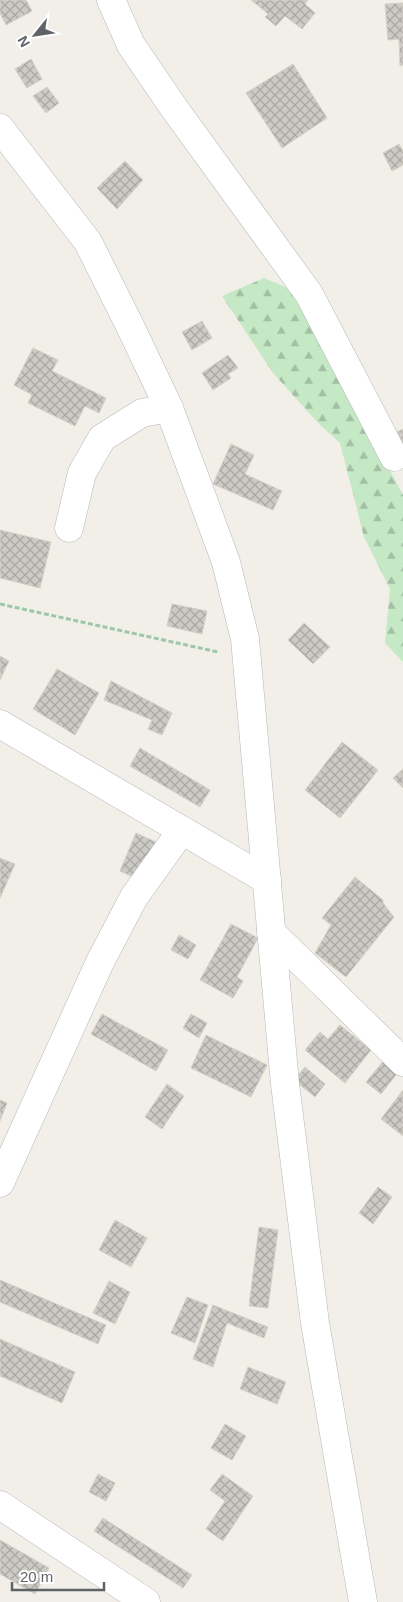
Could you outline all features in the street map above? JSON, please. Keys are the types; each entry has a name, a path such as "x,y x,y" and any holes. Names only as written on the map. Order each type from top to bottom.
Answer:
{"street":[{"path":"111,0 132,45 168,100 308,294 394,457"},
{"path":"0,128 88,242 169,408 226,562 245,639 285,1084 315,1323 363,1602"},
{"path":"69,528 82,473 102,438 142,413 169,408"},
{"path":"0,724 266,880"},
{"path":"0,1184 100,962 134,897 182,830"},
{"path":"271,932 403,1062"},
{"path":"0,1506 146,1602"}],"path":[{"path":"0,604 207,648 247,660"}],"green space":[{"path":"264,278 309,297 384,459 403,495 403,662 385,643 390,589 364,537 340,443 319,424 273,373 222,296"}],"building":[{"path":"0,0 26,0 32,11 6,25 0,13"},
{"path":"251,0 308,0 305,4 315,13 302,29 285,16 276,26 265,17 268,14"},
{"path":"403,3 403,65 400,66 399,39 388,40 385,4"},
{"path":"31,59 42,79 27,88 15,69"},
{"path":"293,64 327,118 282,148 246,93"},
{"path":"47,87 59,103 46,113 33,96"},
{"path":"399,144 403,151 403,165 392,171 383,153"},
{"path":"125,161 143,180 117,209 97,188"},
{"path":"202,321 212,338 192,350 182,332"},
{"path":"33,348 58,360 52,371 106,398 99,413 85,406 75,426 28,403 32,395 14,385"},
{"path":"228,355 238,368 228,374 231,378 213,390 202,373"},
{"path":"403,429 403,445 397,432"},
{"path":"231,444 254,455 245,474 282,491 273,510 213,484"},
{"path":"0,530 51,542 40,588 0,578"},
{"path":"172,604 207,611 202,634 167,626"},
{"path":"304,623 330,647 313,664 288,640"},
{"path":"0,656 9,661 0,680"},
{"path":"57,669 99,693 75,735 33,709"},
{"path":"111,681 172,713 162,735 148,729 152,720 104,700"},
{"path":"342,742 378,770 340,818 305,790"},
{"path":"140,748 210,790 200,807 130,766"},
{"path":"403,769 403,788 393,778"},
{"path":"136,833 156,842 140,880 120,871"},
{"path":"0,858 15,864 0,898"},
{"path":"355,877 383,900 383,903 394,917 346,977 315,953 331,925 322,918"},
{"path":"231,924 258,938 237,977 243,981 233,998 200,980"},
{"path":"179,935 196,945 188,959 171,950"},
{"path":"102,1014 168,1050 156,1071 91,1034"},
{"path":"191,1014 207,1023 199,1038 183,1028"},
{"path":"340,1025 371,1050 345,1083 305,1050 320,1032 328,1039"},
{"path":"206,1035 267,1065 251,1097 191,1068"},
{"path":"386,1058 400,1070 381,1094 366,1082"},
{"path":"305,1067 325,1084 315,1097 294,1080"},
{"path":"167,1084 184,1096 162,1129 145,1117"},
{"path":"403,1090 403,1136 381,1119"},
{"path":"0,1100 7,1103 0,1121"},
{"path":"378,1187 392,1197 373,1224 359,1213"},
{"path":"115,1220 147,1238 131,1267 99,1250"},
{"path":"259,1227 278,1230 268,1308 249,1306"},
{"path":"0,1280 106,1325 98,1344 0,1302"},
{"path":"109,1281 130,1292 115,1324 93,1313"},
{"path":"187,1297 208,1305 195,1343 171,1333"},
{"path":"213,1305 268,1327 264,1338 227,1323 213,1367 193,1359"},
{"path":"0,1339 75,1372 62,1403 0,1376"},
{"path":"248,1367 286,1382 277,1404 240,1389"},
{"path":"225,1424 246,1436 232,1460 211,1448"},
{"path":"98,1474 115,1483 106,1501 89,1492"},
{"path":"222,1474 253,1496 223,1541 206,1529 225,1501 210,1490"},
{"path":"103,1518 192,1575 183,1588 94,1531"},
{"path":"0,1540 49,1568 35,1594 0,1574"}]}
